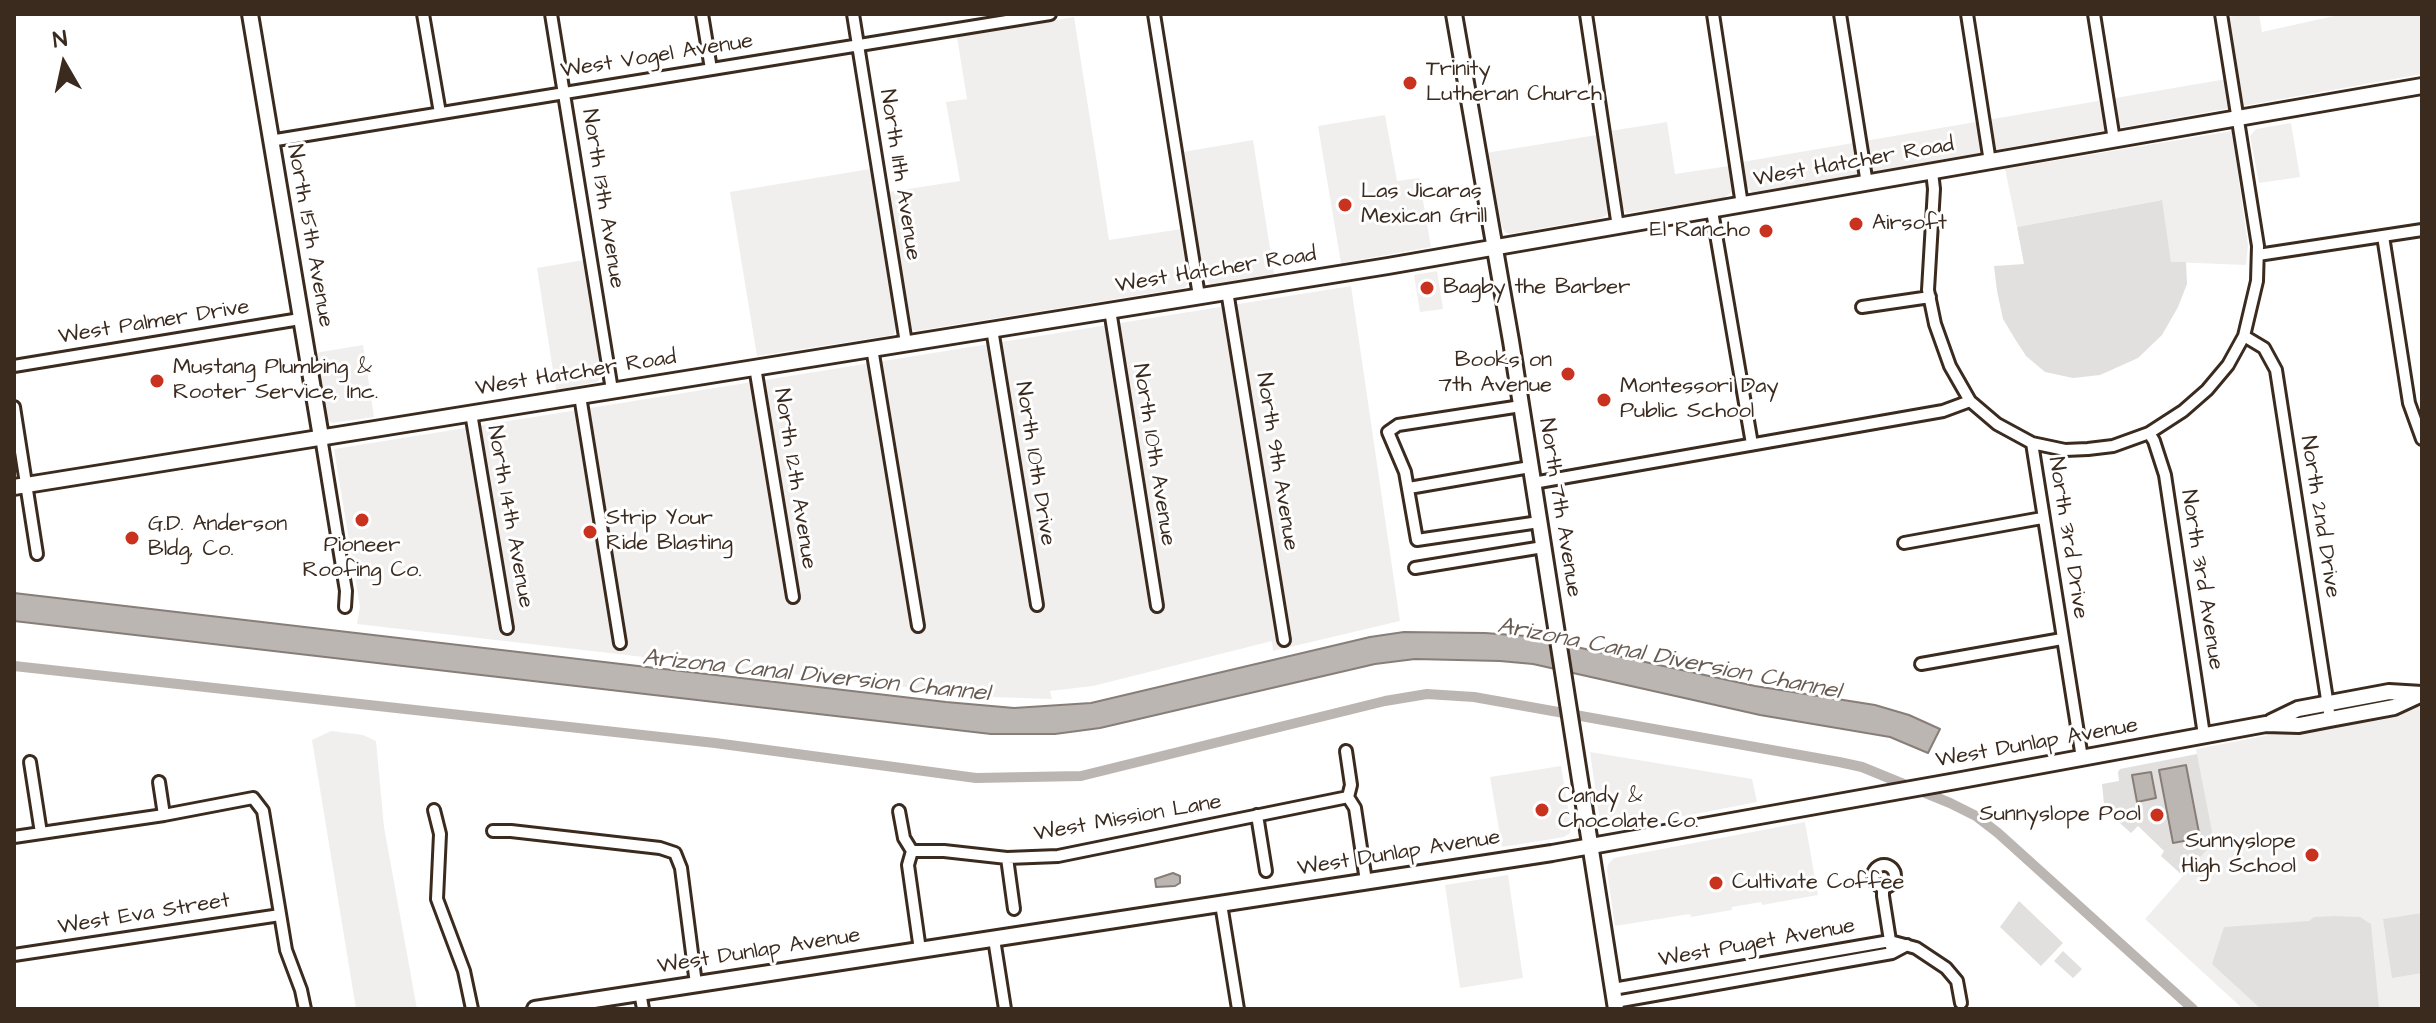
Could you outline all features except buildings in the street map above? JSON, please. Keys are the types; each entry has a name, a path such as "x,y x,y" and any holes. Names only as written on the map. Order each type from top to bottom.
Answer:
{"street":[{"name":"North 15th Avenue","path":"250,14 346,591 345,607"},
{"path":"423,14 440,113"},
{"name":"North 13th Avenue","path":"551,14 612,390"},
{"path":"702,14 711,69"},
{"name":"North 11th Avenue","path":"853,14 906,343"},
{"name":"West Vogel Avenue","path":"270,141 1006,18 1050,14"},
{"path":"1154,14 1199,296"},
{"name":"North 7th Avenue","path":"1454,14 1521,406 1614,1000"},
{"path":"1586,14 1618,227"},
{"path":"1713,14 1742,205"},
{"path":"1840,14 1867,184"},
{"path":"1967,14 1990,162"},
{"path":"2094,14 2114,140"},
{"path":"2032,443 2065,450 2088,449 2113,446 2149,433 2183,411 2207,390 2228,365 2244,336 2257,281 2258,255 2221,14"},
{"name":"West Hatcher Road","path":"20,486 1495,248 2422,86"},
{"name":"North 3rd Drive","path":"1932,172 1930,297 1935,324 1945,355 1970,401 1997,424 2032,443 2082,758"},
{"path":"1712,211 1752,444"},
{"path":"2258,255 2422,230"},
{"path":"2383,236 2409,403 2422,439"},
{"name":"North 9th Avenue","path":"1227,291 1284,640"},
{"path":"1862,307 1930,297"},
{"name":"North 10th Avenue","path":"1110,310 1157,606"},
{"name":"West Palmer Drive","path":"14,366 300,319"},
{"name":"North 10th Drive","path":"992,329 1037,605"},
{"name":"North 2nd Drive","path":"2244,336 2264,348 2276,370 2330,719"},
{"path":"872,348 918,626"},
{"name":"North 12th Avenue","path":"755,367 793,597"},
{"path":"580,396 620,643"},
{"path":"1533,483 1943,411 1970,401"},
{"path":"1521,406 1398,425 1388,432 1409,488 1417,540 1539,522"},
{"path":"14,407 20,486 37,554"},
{"name":"North 14th Avenue","path":"471,413 507,628"},
{"name":"North 3rd Avenue","path":"2149,433 2165,475 2204,735"},
{"path":"1409,488 1530,467"},
{"path":"1904,543 2042,518"},
{"path":"1415,568 1543,547"},
{"path":"1921,664 2062,639"},
{"name":"West Dunlap Avenue","path":"2266,724 2298,709 2327,703 2389,692 2422,694"},
{"name":"West Dunlap Avenue","path":"535,1009 1589,846 2266,724 2299,725 2394,707 2422,694"},
{"path":"1346,751 1351,785 1348,797 1355,808 1366,881"},
{"path":"30,762 41,833"},
{"path":"159,782 164,815"},
{"name":"West Mission Lane","path":"912,851 1007,858 1077,854 1348,797"},
{"path":"14,837 164,815 253,798 263,811 288,959 305,1009"},
{"path":"434,810 440,834 437,899 464,971 472,1009"},
{"path":"899,811 904,838 912,851 908,865 920,950"},
{"path":"1257,815 1266,871"},
{"path":"493,831 646,846 675,853 681,868 696,984"},
{"name":"West Mission Lane","path":"1007,858 1014,909"},
{"path":"1883,888 1891,947"},
{"path":"1221,904 1238,1009"},
{"name":"West Eva Street","path":"14,955 280,915"},
{"path":"994,939 1005,1009"},
{"name":"West Puget Avenue","path":"1614,1000 1805,956 1907,945 1952,973 1957,981 1961,1003"},
{"name":"West Puget Avenue","path":"1614,1000 1807,968 1891,947"},
{"path":"1805,956 1807,968"},
{"path":"640,992 643,1009"}],"shaded area":[{"path":"2259,14 2262,32 2343,14 2422,14 2422,74 1753,193 1746,186 1742,162 2238,77 2229,17"},
{"path":"1074,17 1109,240 1182,229 1189,280 1187,285 1184,288 912,330 888,192 960,181 946,102 967,99 957,37"},
{"path":"1385,115 1397,181 1419,178 1431,247 1341,263 1318,126"},
{"path":"1667,122 1675,174 1729,166 1732,192 1724,198 1627,213 1621,207 1610,131"},
{"path":"2291,123 2300,177 2259,183 2250,136 2256,129"},
{"path":"2232,131 2248,245 2246,265 2171,262 2161,200 2017,227 2005,169"},
{"path":"1597,135 1607,215 1509,234 1505,232 1486,153"},
{"path":"1253,140 1274,274 1211,284 1203,278 1183,152"},
{"path":"870,169 895,332 893,335 757,356 730,192"},
{"path":"2162,200 2171,262 2186,262 2187,284 2162,335 2138,358 2100,375 2073,378 2045,372 2026,356 2003,319 1997,291 1994,266 2024,264 2017,227"},
{"path":"584,260 602,376 597,382 556,390 537,268"},
{"path":"1437,271 1443,309 1420,312 1414,275"},
{"path":"1351,286 1400,621 1273,651 1272,641 1093,686 1050,691 1052,699 991,697 357,624 360,607 334,449"},
{"path":"363,345 374,417 332,423 327,419 315,353"},
{"path":"14,593 1014,708 1091,703 1370,637 1404,632 1485,633 1526,636 1755,686 1875,705 1940,729 1928,753 1890,737 1760,715 1533,664 1415,659 1375,664 1100,728 1055,734 991,734 14,621"},
{"name":"Sunnyslope High School","path":"2422,706 2422,1009 2243,1009 2145,919 2213,842 2196,749"},
{"path":"331,731 363,735 376,741 384,827 417,1009 356,1009 312,740"},
{"path":"1590,752 1752,779 1757,802 1613,830 1600,822"},
{"name":"Sunnyslope Pool","path":"2197,754 2214,842 2183,876 2161,856 2164,851 2138,826 2131,833 2112,816 2105,814 2102,784 2119,781 2120,769"},
{"path":"2186,765 2200,838 2173,843 2159,770"},
{"path":"1561,766 1570,833 1564,837 1502,847 1490,777"},
{"path":"2151,772 2156,798 2137,802 2132,775"},
{"path":"1805,822 1818,895 1732,907 1732,910 1691,917 1690,914 1615,926 1607,870 1614,858"},
{"path":"1173,873 1180,876 1180,883 1156,887 1155,879"},
{"path":"1508,875 1523,978 1460,988 1445,885"},
{"path":"2019,901 2063,943 2041,966 2000,927"},
{"path":"2422,913 2422,973 2392,978 2383,919"},
{"path":"2314,917 2360,917 2371,924 2379,1009 2261,1009 2212,964 2224,927 2309,921"},
{"path":"2063,951 2082,969 2073,978 2054,961"}],"waterway":[{"path":"14,666 715,743 976,778 1081,776 1385,701 1427,694 1474,697 1862,767 1950,803 1976,816 1998,833 2193,1009"}],"place":[{"name":"Trinity Lutheran Church","path":"1410,83"},
{"name":"Las Jicaras Mexican Grill","path":"1345,205"},
{"name":"Airsoft","path":"1856,224"},
{"name":"El Rancho","path":"1766,231"},
{"name":"Bagby the Barber","path":"1427,288"},
{"name":"Books on 7th Avenue","path":"1568,374"},
{"name":"Mustang Plumbing & Rooter Service, Inc.","path":"157,381"},
{"name":"Montessori Day Public School","path":"1604,400"},
{"name":"Pioneer Roofing Co.","path":"362,520"},
{"name":"Strip Your Ride Blasting","path":"590,532"},
{"name":"G.D. Anderson Bldg, Co.","path":"132,538"},
{"name":"Candy & Chocolate Co.","path":"1542,810"},
{"name":"Sunnyslope Pool","path":"2157,815"},
{"name":"Sunnyslope High School","path":"2312,855"},
{"name":"Cultivate Coffee","path":"1716,883"}],"water label":[{"name":"Arizona Canal Diversion Channel","path":"1669,660"},
{"name":"Arizona Canal Diversion Channel","path":"816,677"}]}
